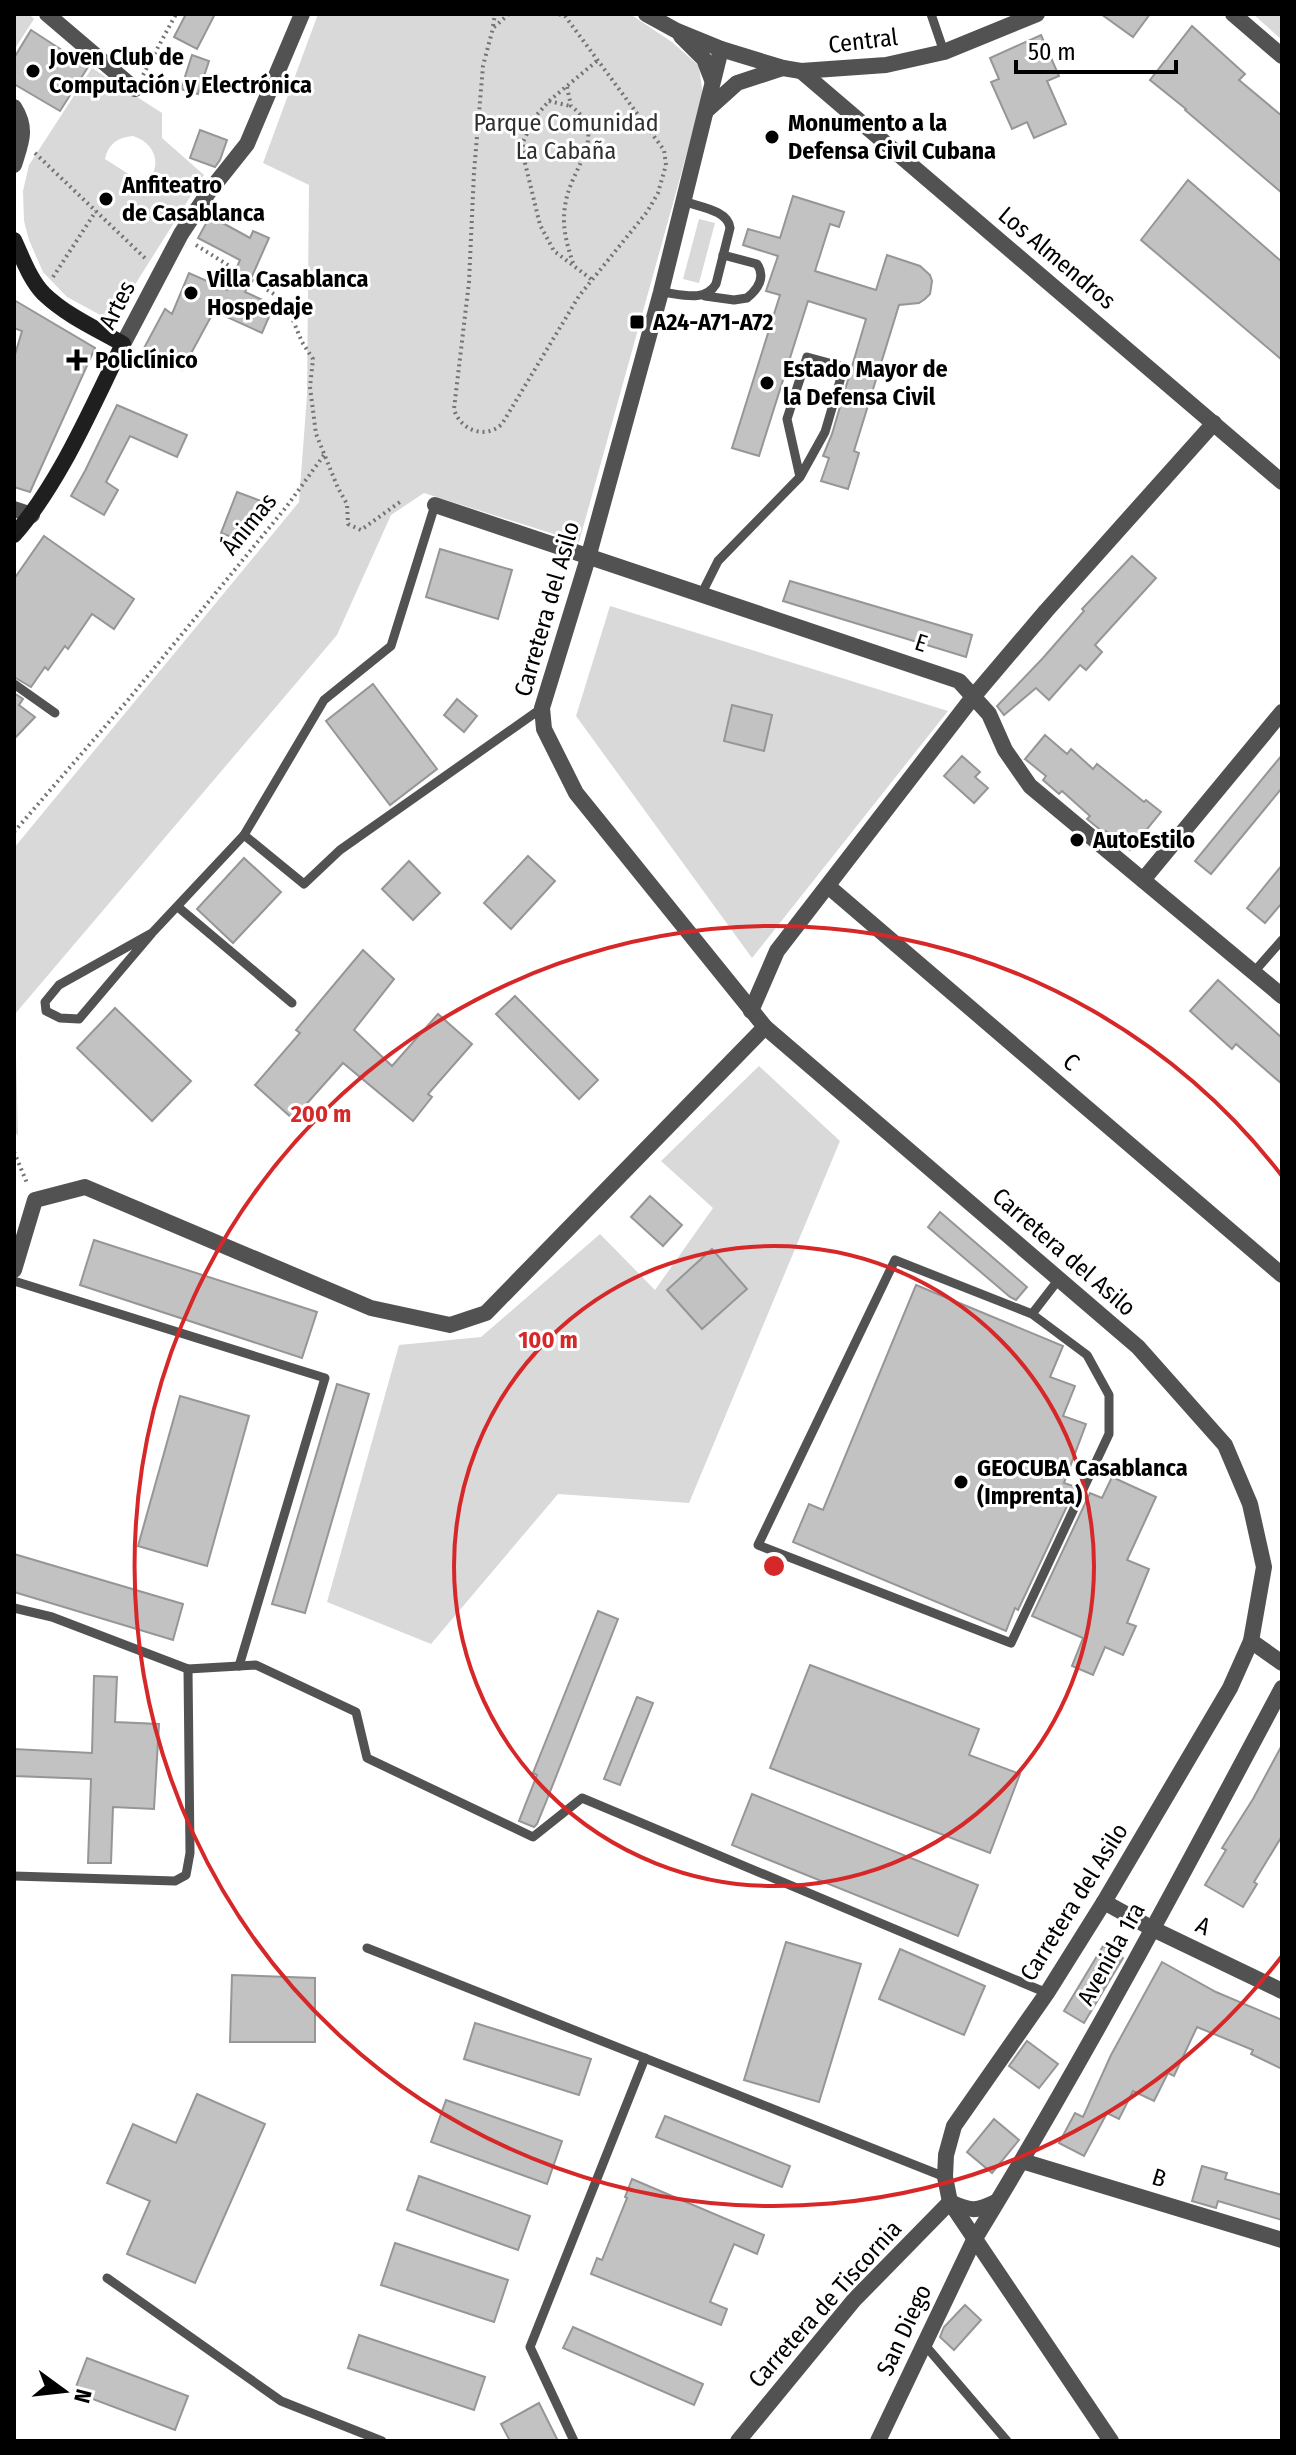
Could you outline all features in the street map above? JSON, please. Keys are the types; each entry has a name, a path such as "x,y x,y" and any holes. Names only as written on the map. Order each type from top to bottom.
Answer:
{"main road":[{"path":"14,240 43,293 74,316 123,344"},
{"name":"Artes","path":"14,535 32,515 123,344"}],"street":[{"path":"47,14 135,89"},
{"name":"Artes","path":"123,344 181,234 208,193 247,144 302,14"},
{"path":"646,14 677,31 704,59 712,80"},
{"name":"Central","path":"677,31 721,49 801,71 886,65 944,52 1037,14"},
{"path":"1233,14 1282,56"},
{"name":"Carretera del Asilo","path":"721,49 661,292 588,558 542,708 544,729 576,793 765,1027 1138,1347 1225,1445 1250,1504 1264,1567 1251,1641 1230,1688 1047,1993 954,2126 946,2155 945,2177 950,2202 1111,2441"},
{"path":"707,110 737,83 783,68"},
{"name":"Los Almendros","path":"801,71 1282,482"},
{"path":"14,107 22,120 22,140 14,165"},
{"path":"751,1011 777,951 973,697 1214,423"},
{"name":"E","path":"435,505 959,681 989,714 1005,750 1030,786 1282,996"},
{"path":"14,509 32,515"},
{"path":"1143,880 1282,712"},
{"name":"C","path":"829,887 1282,1275"},
{"path":"14,1270 35,1200 85,1187 371,1308 450,1325 486,1313 765,1027"},
{"path":"1251,1641 1282,1663"},
{"name":"Avenida 1ra","path":"974,2240 1153,1929 1282,1688"},
{"name":"A","path":"1104,1902 1282,1991"},
{"name":"B","path":"1022,2161 1282,2240"},
{"path":"950,2202 979,2210 997,2201"},
{"name":"Carretera de Tiscornia","path":"738,2441 854,2300 950,2202"},
{"name":"San Diego","path":"878,2441 974,2240"}],"lane":[{"path":"931,14 944,52"},
{"path":"683,201 724,215 729,221 716,284 705,296"},
{"path":"661,292 734,300 747,298 762,274 757,264 723,255"},
{"path":"701,595 718,561 800,477 825,432 844,367 807,357 787,419 800,477"},
{"path":"152,933 59,985 45,1002 46,1011 60,1018 79,1019 152,933 244,835 324,700 391,646 435,505"},
{"path":"14,684 55,713"},
{"path":"244,835 304,884 340,850 542,708"},
{"path":"178,907 292,1003"},
{"path":"1254,972 1282,940"},
{"path":"895,1260 1032,1314 1087,1355 1109,1395 1109,1434 1011,1643 758,1545 895,1260"},
{"path":"1032,1314 1059,1279"},
{"path":"14,1281 325,1378 239,1666"},
{"path":"14,1608 52,1617 188,1669 256,1665 356,1712 367,1758 533,1837 582,1798 1047,1993"},
{"path":"14,1876 175,1881 186,1875 190,1853 188,1669"},
{"path":"367,1948 945,2177"},
{"path":"574,2441 530,2347 645,2058"},
{"path":"107,2278 281,2401 382,2441"},
{"path":"924,2344 1007,2441"}],"path":[{"path":"135,89 176,14"},
{"path":"495,14 483,66 469,282 454,409 461,423 477,432 487,433 502,424 592,279 647,212 658,193 666,165 664,150 562,15"},
{"path":"493,28 509,14"},
{"path":"592,279 554,251 540,225 523,142 535,117 549,101 598,60"},
{"path":"567,87 571,106"},
{"path":"549,101 571,106 582,115 589,130 588,144 566,199 565,238 573,265"},
{"path":"22,140 160,273"},
{"path":"43,293 96,211"},
{"path":"181,234 285,301 302,342 313,359 310,387 316,434 347,504 348,524 361,530 400,502"},
{"name":"Ánimas","path":"14,832 138,688 287,506 324,455"},
{"path":"14,1152 35,1200"}],"green space":[{"path":"14,14 29,14 34,19 14,50"},
{"name":"Parque Comunidad La Cabaña","path":"318,14 630,14 672,42 699,66 703,95 579,542 424,493 391,515 337,635 15,1014 18,1136 14,1131 14,848 299,502 307,395 309,185 263,163"},
{"path":"1253,14 1282,14 1282,40"},
{"path":"92,68 162,113 162,138 204,175 119,310 104,317 67,297 43,272 24,221 23,191 29,165","holes":["133,136 141,139 155,157 154,171 144,184 105,159 111,145 118,140"]},
{"path":"699,219 715,223 699,283 683,279"},
{"path":"610,606 948,711 752,958 576,716"},
{"path":"759,1066 840,1141 689,1503 558,1494 431,1644 327,1602 399,1345 481,1337 600,1234 655,1290 713,1208 661,1161"}],"building":[{"path":"186,14 215,14 197,49 174,37"},
{"path":"1101,14 1150,14 1133,37"},
{"path":"1192,26 1245,74 1239,80 1282,116 1282,193 1150,80"},
{"path":"31,30 88,67 60,111 14,84 14,58"},
{"path":"1041,35 1059,76 1047,81 1066,124 1034,138 1027,122 1012,129 991,82 999,79 990,58"},
{"path":"192,55 209,61 198,94 181,89"},
{"path":"200,130 227,140 215,167 190,158"},
{"path":"1188,180 1282,262 1282,360 1141,240"},
{"name":"Estado Mayor de la Defensa Civil","path":"793,196 844,212 839,227 830,224 815,271 876,290 887,255 920,266 932,281 930,294 925,299 919,303 899,305 854,451 859,453 848,489 821,481 829,458 823,456 866,319 808,301 759,456 732,448 780,295 766,291 778,256 743,245 748,229 780,238"},
{"path":"210,216 250,238 253,231 269,238 245,292 274,305 262,333 214,311 182,370 144,348 165,309 172,314 189,273 227,290 240,260 198,238"},
{"path":"14,300 95,348 30,492 14,487 14,358 22,331 14,328"},
{"path":"117,405 187,435 177,457 130,436 106,482 118,490 104,515 71,496"},
{"path":"237,492 261,501 245,542 221,533"},
{"path":"44,536 134,599 114,629 92,614 68,649 65,646 31,687 14,677 14,579"},
{"path":"440,549 512,570 498,619 426,597"},
{"path":"1132,556 1156,578 1095,645 1102,652 1086,670 1080,665 1049,700 1036,688 1004,715 997,706"},
{"path":"790,581 972,635 966,657 783,601"},
{"path":"373,684 437,769 390,805 326,721"},
{"path":"14,693 23,699 19,705 35,717 14,739"},
{"path":"457,699 477,716 464,732 444,715"},
{"path":"732,705 772,715 764,751 724,741"},
{"path":"1045,735 1067,754 1071,749 1093,769 1097,764 1161,812 1130,850 1087,819 1090,816 1062,791 1059,794 1043,780 1046,776 1025,759"},
{"path":"1282,755 1282,788 1211,874 1195,861"},
{"path":"962,756 980,772 975,777 988,788 974,803 944,776"},
{"path":"528,856 555,881 511,929 484,903"},
{"path":"244,858 281,892 233,943 197,909"},
{"path":"409,861 440,893 413,920 382,889"},
{"path":"1282,865 1282,903 1265,923 1247,908"},
{"path":"363,950 394,979 354,1030 392,1066 438,1014 472,1044 428,1094 432,1097 413,1121 343,1063 293,1119 255,1085 300,1033 296,1030"},
{"path":"1218,980 1282,1038 1282,1084 1236,1044 1232,1049 1190,1011"},
{"path":"515,996 598,1080 579,1099 496,1014"},
{"path":"115,1008 191,1081 152,1121 77,1048"},
{"path":"650,1196 682,1225 663,1246 631,1217"},
{"path":"940,1212 1027,1287 1016,1300 928,1227"},
{"path":"94,1240 317,1312 302,1358 80,1285"},
{"path":"712,1249 747,1289 702,1329 667,1290"},
{"path":"916,1285 1063,1346 1050,1377 1075,1386 1063,1416 1086,1424 1064,1483 1076,1487 1006,1631 793,1542 809,1504 823,1510"},
{"path":"337,1384 369,1394 305,1613 272,1604"},
{"path":"180,1396 249,1416 207,1566 138,1546"},
{"path":"1112,1477 1156,1497 1127,1560 1149,1569 1127,1623 1136,1626 1123,1655 1105,1647 1093,1675 1072,1666 1083,1638 1032,1616 1090,1493 1102,1498"},
{"path":"14,1554 183,1604 173,1640 14,1592"},
{"path":"598,1611 618,1619 534,1827 519,1821 537,1775 533,1773"},
{"path":"810,1665 979,1729 969,1755 1020,1774 990,1853 770,1768"},
{"path":"94,1676 117,1677 115,1722 159,1724 154,1809 113,1807 111,1863 88,1863 91,1779 14,1776 14,1749 92,1753"},
{"path":"637,1697 653,1703 620,1785 604,1779"},
{"path":"1282,1745 1282,1836 1243,1907 1205,1885 1226,1850 1222,1848"},
{"path":"752,1794 978,1885 958,1936 732,1845"},
{"path":"786,1942 861,1964 819,2102 744,2080"},
{"path":"1103,1946 1123,1958 1084,2023 1064,2011"},
{"path":"900,1949 985,1986 964,2035 879,1999"},
{"path":"1162,1962 1216,1992 1282,2020 1282,2069 1251,2054 1253,2050 1197,2027 1174,2076 1168,2073 1154,2101 1133,2091 1119,2119 1107,2113 1084,2156 1059,2143 1075,2113 1083,2117 1111,2055"},
{"path":"232,1975 315,1978 315,2042 230,2042"},
{"path":"475,2023 591,2059 579,2095 464,2059"},
{"path":"1027,2041 1058,2064 1039,2088 1009,2066"},
{"path":"197,2094 265,2124 195,2283 127,2254 150,2201 107,2183 133,2124 176,2143"},
{"path":"446,2100 562,2141 547,2184 431,2142"},
{"path":"665,2116 790,2166 782,2187 656,2137"},
{"path":"994,2119 1019,2140 992,2173 967,2152"},
{"path":"1202,2166 1227,2173 1225,2179 1282,2195 1282,2220 1218,2201 1216,2208 1192,2201"},
{"path":"419,2176 530,2216 518,2250 407,2210"},
{"path":"632,2179 764,2235 757,2254 734,2244 710,2302 727,2309 721,2325 591,2274 597,2258 602,2260"},
{"path":"395,2243 508,2280 494,2322 381,2285"},
{"path":"965,2305 981,2320 954,2350 940,2337 944,2327"},
{"path":"573,2327 703,2384 694,2405 563,2348"},
{"path":"359,2335 485,2377 474,2410 348,2368"},
{"path":"87,2358 188,2396 175,2430 74,2392"},
{"path":"539,2403 558,2441 510,2441 501,2424"}],"place":[{"name":"Joven Club de Computación y Electrónica","path":"33,71"},
{"name":"Monumento a la Defensa Civil Cubana","path":"772,137"},
{"name":"Anfiteatro de Casablanca","path":"106,199"},
{"name":"Villa Casablanca Hospedaje","path":"191,293"},
{"name":"A24-A71-A72","path":"637,322"},
{"name":"Policlínico","path":"77,360"},
{"name":"Estado Mayor de la Defensa Civil","path":"767,383"},
{"name":"AutoEstilo","path":"1077,840"},
{"name":"GEOCUBA Casablanca (Imprenta)","path":"961,1482"}]}
